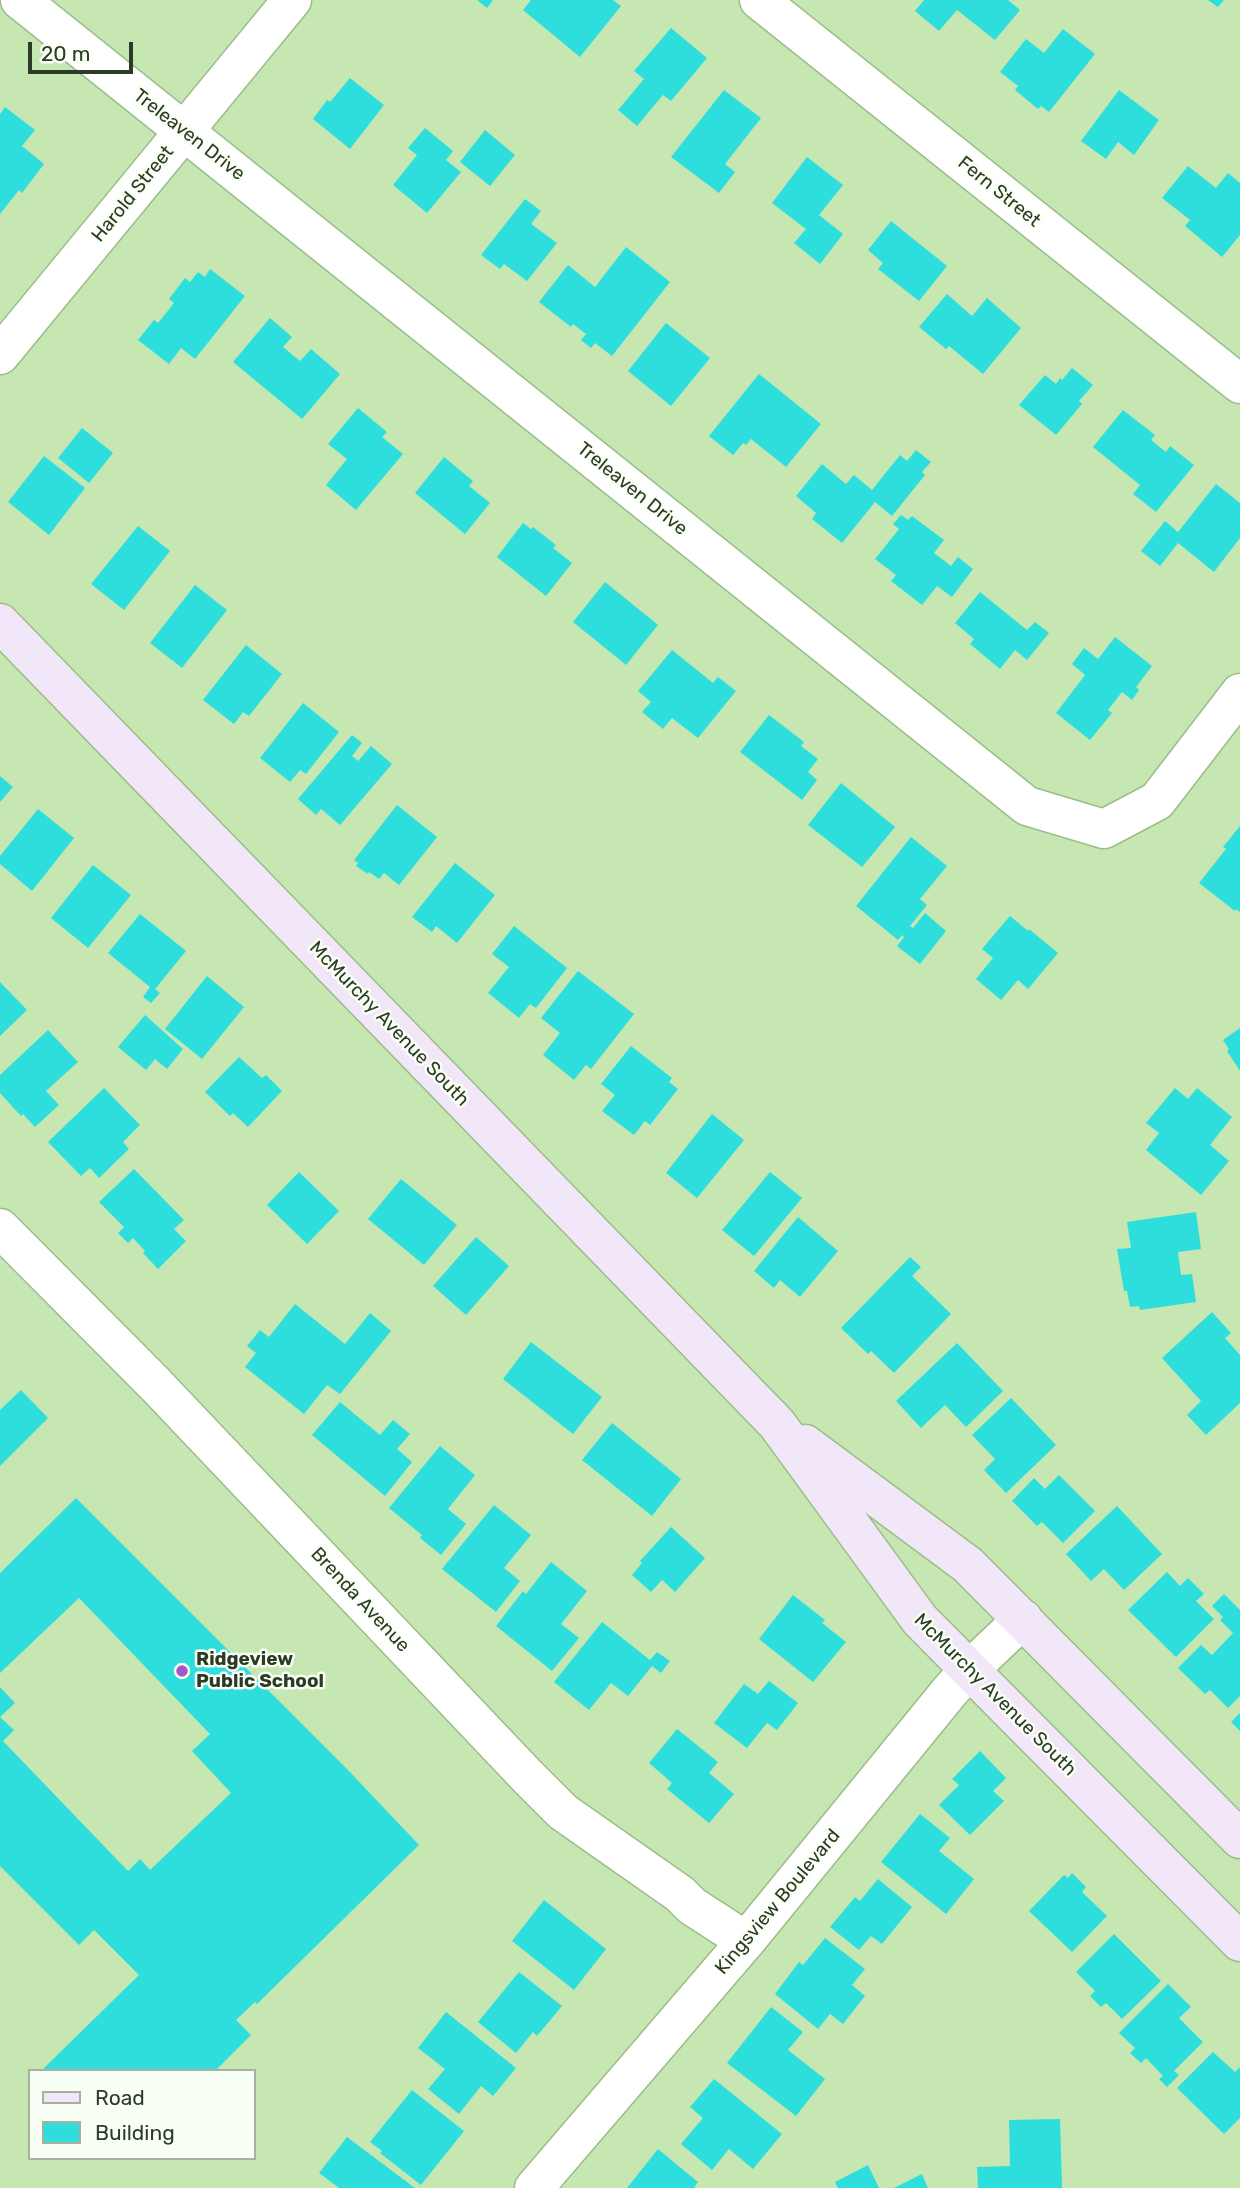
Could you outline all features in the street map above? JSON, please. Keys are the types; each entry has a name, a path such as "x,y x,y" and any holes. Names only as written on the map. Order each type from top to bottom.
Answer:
{"street":[{"name":"Treleaven Drive","path":"20,0 1027,806 1104,829 1157,801 1240,693"},
{"name":"Harold Street","path":"0,355 292,0"},
{"name":"Fern Street","path":"759,0 1240,384"},
{"name":"McMurchy Avenue South","path":"0,623 778,1424 910,1609 1240,1942"},
{"name":"Brenda Avenue","path":"0,1228 156,1385 563,1812 680,1894 692,1906 746,1941"},
{"name":"McMurchy Avenue South","path":"778,1424 958,1556 1240,1839"},
{"name":"Kingsview Boulevard","path":"534,2188 746,1941 969,1670 1023,1619"}],"building":[{"path":"477,0 493,0 487,8"},
{"path":"531,0 613,0 621,6 580,57 523,10"},
{"path":"924,0 1008,0 1020,10 995,40 957,10 939,31 915,11"},
{"path":"1208,0 1224,0 1218,7"},
{"path":"671,28 707,58 671,101 663,95 637,126 618,110 644,79 634,71"},
{"path":"1063,29 1095,54 1049,112 1041,106 1038,109 1015,90 1018,86 1000,72 1026,39 1044,53"},
{"path":"350,78 384,105 350,149 313,119 327,100 330,102"},
{"path":"724,90 761,118 725,164 735,172 719,193 671,157"},
{"path":"1119,90 1159,120 1134,155 1118,142 1106,159 1081,141"},
{"path":"5,107 35,130 22,146 44,164 22,193 19,190 0,214 0,114"},
{"path":"425,128 453,151 446,160 461,172 427,213 393,185 417,155 408,148"},
{"path":"485,130 515,155 490,186 460,162"},
{"path":"807,157 843,185 819,215 843,234 820,264 794,243 806,229 772,203"},
{"path":"1188,166 1216,188 1228,173 1240,183 1240,235 1222,257 1185,226 1190,220 1162,198"},
{"path":"525,199 541,211 531,224 557,243 527,281 504,264 500,269 481,255"},
{"path":"891,221 947,266 919,301 878,269 883,263 868,250"},
{"path":"626,247 670,282 612,356 595,343 591,348 581,340 586,334 573,324 571,327 539,302 568,265 595,287"},
{"path":"210,269 245,296 195,359 181,348 169,364 138,340 154,320 158,323 174,303 169,299 185,278 190,282 198,272 205,277"},
{"path":"947,294 972,316 987,298 1021,328 983,374 949,346 946,349 919,327"},
{"path":"270,318 292,337 283,347 300,361 311,349 340,374 302,419 233,362"},
{"path":"666,323 710,358 671,406 628,371"},
{"path":"1072,368 1093,385 1079,401 1082,404 1056,435 1019,405 1045,375 1056,384"},
{"path":"759,374 821,424 786,467 751,439 746,445 743,443 733,455 709,436"},
{"path":"358,408 387,432 382,437 403,454 356,510 326,485 347,459 328,444"},
{"path":"1123,410 1155,435 1151,440 1166,452 1170,446 1194,465 1156,512 1133,494 1140,485 1093,447"},
{"path":"82,428 113,453 89,483 58,458"},
{"path":"916,450 931,462 922,472 925,475 892,516 875,502 842,543 812,519 816,513 796,496 822,464 846,484 854,475 872,490 900,455 907,461"},
{"path":"44,456 85,488 49,535 8,502"},
{"path":"444,457 473,481 469,486 490,503 465,534 415,493"},
{"path":"1216,484 1240,503 1240,538 1214,572 1178,543 1160,566 1141,551 1165,521 1178,532"},
{"path":"901,515 908,520 912,516 944,540 934,553 951,566 958,557 973,569 952,597 937,586 922,605 891,581 896,575 875,559 899,529 893,524"},
{"path":"523,523 531,529 533,527 556,545 553,548 572,563 546,596 497,557"},
{"path":"138,526 170,551 124,610 91,584"},
{"path":"605,582 658,625 626,665 573,622"},
{"path":"195,585 227,610 182,668 150,643"},
{"path":"980,592 1027,630 1035,622 1049,633 1027,660 1015,650 1000,669 970,644 974,639 955,623"},
{"path":"1115,637 1152,666 1136,687 1139,690 1132,700 1122,692 1108,710 1112,713 1090,740 1056,713 1085,675 1072,664 1084,648 1098,659"},
{"path":"246,645 282,674 249,716 243,712 234,724 203,700"},
{"path":"672,650 713,683 718,677 736,691 698,738 672,718 663,729 642,712 651,702 638,691"},
{"path":"303,703 339,732 306,774 300,770 290,782 260,758"},
{"path":"769,715 804,742 801,746 818,759 808,772 817,780 802,800 740,752"},
{"path":"352,735 362,743 352,756 358,761 371,746 392,764 340,825 321,809 316,815 298,799"},
{"path":"0,776 13,787 0,802"},
{"path":"841,783 895,827 862,867 808,825"},
{"path":"397,805 437,837 399,885 384,873 379,879 369,872 368,874 356,866 358,863 354,860"},
{"path":"38,809 74,838 32,891 0,864 0,856"},
{"path":"1240,826 1240,912 1199,883"},
{"path":"911,837 947,866 920,899 927,905 910,926 913,928 925,913 946,931 920,964 897,946 904,937 902,935 898,940 856,906"},
{"path":"455,863 495,895 457,943 436,926 432,932 412,917"},
{"path":"93,865 131,895 88,948 51,918"},
{"path":"140,914 186,951 155,989 160,993 151,1003 143,997 150,987 108,953"},
{"path":"1010,916 1058,953 1028,989 1018,980 1001,1000 976,979 993,958 982,949"},
{"path":"514,926 567,968 536,1008 530,1004 519,1018 488,993 509,967 492,954"},
{"path":"578,971 634,1014 591,1069 586,1065 574,1080 543,1055 560,1033 541,1018"},
{"path":"207,976 244,1007 202,1059 165,1029"},
{"path":"0,982 27,1010 0,1036"},
{"path":"145,1015 183,1049 167,1069 155,1059 146,1070 118,1047"},
{"path":"1240,1028 1240,1071 1223,1040"},
{"path":"48,1030 78,1062 46,1091 59,1105 35,1127 0,1093 0,1075"},
{"path":"631,1046 672,1078 669,1082 678,1089 650,1125 645,1121 634,1135 602,1111 615,1095 601,1084"},
{"path":"239,1057 262,1078 266,1075 282,1091 248,1127 233,1113 230,1116 205,1092"},
{"path":"104,1088 140,1125 123,1142 129,1149 99,1178 90,1168 81,1176 48,1142"},
{"path":"1175,1088 1188,1099 1197,1088 1232,1117 1210,1145 1229,1161 1201,1195 1146,1150 1159,1133 1146,1123"},
{"path":"712,1114 744,1140 697,1198 666,1173"},
{"path":"134,1169 184,1220 174,1229 186,1241 158,1269 133,1238 128,1243 118,1233 124,1227 99,1202"},
{"path":"299,1172 339,1211 307,1244 267,1205"},
{"path":"770,1172 802,1198 754,1256 722,1230"},
{"path":"401,1179 457,1225 424,1265 368,1219"},
{"path":"1196,1212 1201,1249 1178,1252 1181,1275 1192,1274 1196,1302 1140,1310 1139,1306 1130,1307 1127,1291 1124,1291 1117,1249 1131,1248 1127,1222"},
{"path":"798,1217 838,1251 800,1297 780,1280 774,1288 754,1271"},
{"path":"476,1237 509,1266 466,1315 433,1286"},
{"path":"910,1257 921,1267 912,1276 951,1314 894,1373 871,1351 868,1354 841,1328"},
{"path":"295,1304 345,1344 370,1313 391,1331 340,1394 327,1385 304,1414 245,1367 256,1353 247,1346 260,1330 269,1337"},
{"path":"1212,1312 1231,1333 1225,1338 1240,1355 1240,1403 1206,1435 1187,1415 1201,1401 1162,1358"},
{"path":"531,1342 602,1397 573,1434 503,1379"},
{"path":"957,1343 1003,1391 966,1427 945,1405 921,1428 896,1401"},
{"path":"21,1390 48,1418 0,1466 0,1410"},
{"path":"1011,1398 1056,1445 1006,1493 984,1470 995,1459 972,1435"},
{"path":"340,1402 380,1435 393,1420 410,1434 397,1449 412,1462 385,1496 312,1435"},
{"path":"612,1423 681,1479 652,1516 582,1460"},
{"path":"440,1446 475,1475 448,1509 466,1524 441,1555 389,1508"},
{"path":"1059,1475 1095,1511 1063,1543 1042,1522 1037,1526 1012,1501 1034,1478 1045,1489"},
{"path":"76,1498 348,1770 419,1845 257,2004 255,2002 236,2020 251,2035 217,2069 45,2069 139,1975 94,1930 79,1945 0,1866 0,1717 14,1730 3,1741 128,1871 140,1859 150,1870 231,1793 192,1751 210,1734 79,1598 0,1673 0,1573"},
{"path":"494,1505 531,1535 504,1568 520,1581 496,1612 442,1569"},
{"path":"1117,1506 1162,1554 1124,1590 1104,1569 1091,1581 1066,1554"},
{"path":"671,1527 705,1558 675,1592 662,1580 651,1592 632,1575 642,1563 640,1561"},
{"path":"551,1562 587,1591 561,1624 579,1638 552,1671 496,1626 523,1591 526,1594"},
{"path":"1167,1572 1180,1586 1188,1578 1204,1594 1196,1601 1214,1619 1176,1657 1128,1610"},
{"path":"1224,1594 1240,1610 1240,1696 1228,1708 1210,1690 1205,1694 1178,1668 1201,1645 1212,1655 1233,1633 1220,1620 1223,1617 1212,1606"},
{"path":"793,1595 825,1620 822,1623 846,1642 813,1682 759,1639"},
{"path":"602,1622 650,1660 657,1652 670,1661 661,1673 652,1666 628,1696 611,1683 589,1710 554,1682"},
{"path":"769,1681 798,1703 777,1730 767,1723 747,1748 714,1723 744,1684 758,1694"},
{"path":"0,1687 15,1703 0,1717"},
{"path":"1240,1713 1240,1731 1231,1722"},
{"path":"677,1729 718,1762 709,1773 734,1794 709,1823 667,1789 672,1783 649,1763"},
{"path":"980,1751 1006,1778 993,1791 1004,1801 970,1835 939,1805 959,1785 952,1779"},
{"path":"920,1814 950,1838 939,1851 974,1879 946,1914 881,1862"},
{"path":"1072,1873 1086,1887 1082,1892 1107,1916 1072,1952 1029,1911 1064,1875 1068,1878"},
{"path":"878,1879 912,1907 882,1944 871,1936 859,1950 830,1927 855,1897 860,1901"},
{"path":"544,1900 606,1949 574,1990 512,1941"},
{"path":"1114,1934 1161,1981 1122,2019 1106,2003 1101,2007 1090,1996 1095,1991 1076,1972"},
{"path":"825,1938 865,1969 852,1985 865,1996 843,2024 830,2014 818,2029 775,1994 799,1962 803,1965"},
{"path":"519,1972 562,2006 537,2036 533,2032 516,2053 478,2022"},
{"path":"1168,1984 1191,2007 1179,2018 1203,2042 1174,2071 1179,2075 1167,2087 1159,2079 1163,2076 1146,2058 1141,2063 1130,2053 1135,2048 1119,2033"},
{"path":"771,2007 803,2032 788,2050 825,2079 796,2116 727,2063"},
{"path":"446,2012 516,2068 493,2096 481,2086 459,2114 428,2089 445,2069 418,2048"},
{"path":"1213,2052 1235,2072 1240,2067 1240,2118 1224,2134 1177,2088"},
{"path":"714,2079 782,2134 753,2169 729,2149 712,2170 681,2144 703,2118 690,2107"},
{"path":"412,2090 464,2131 421,2185 370,2142"},
{"path":"1060,2119 1062,2188 978,2188 977,2167 1010,2166 1009,2120"},
{"path":"347,2137 415,2188 339,2188 319,2173"},
{"path":"658,2149 698,2182 694,2188 627,2188"},
{"path":"868,2165 879,2188 838,2188 835,2182"},
{"path":"922,2174 928,2188 894,2188"}],"place":[{"name":"Ridgeview Public School","path":"182,1671"}]}
